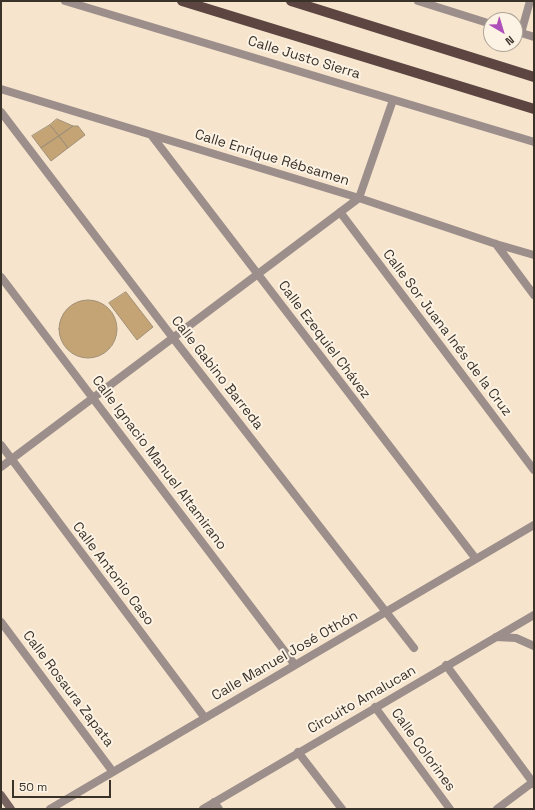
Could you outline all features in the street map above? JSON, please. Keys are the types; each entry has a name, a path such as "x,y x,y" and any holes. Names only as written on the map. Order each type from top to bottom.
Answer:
{"main road":[{"name":"Calle Justo Sierra","path":"182,1 534,109"},
{"path":"291,1 534,77"}],"street":[{"name":"Calle Justo Sierra","path":"65,1 534,142"},
{"path":"418,1 483,21"},
{"path":"523,19 530,1"},
{"path":"523,34 534,37"},
{"name":"Calle Enrique Rébsamen","path":"1,89 359,198 496,244 534,255"},
{"path":"1,467 359,198 393,100"},
{"name":"Calle Gabino Barreda","path":"1,112 173,338 414,648"},
{"name":"Calle Ezequiel Chávez","path":"152,136 476,559"},
{"name":"Calle Sor Juana Inés de la Cruz","path":"340,212 534,470"},
{"path":"496,244 534,295"},
{"name":"Calle Ignacio Manuel Altamirano","path":"1,277 296,665"},
{"name":"Calle Antonio Caso","path":"1,445 205,718"},
{"name":"Calle Manuel José Othón","path":"50,809 534,525"},
{"name":"Circuito Amalucan","path":"203,809 217,806 298,752 534,615"},
{"name":"Calle Rosaura Zapata","path":"1,622 113,772"},
{"path":"495,638 516,638 534,646"},
{"path":"446,665 533,783 497,809"},
{"name":"Calle Colorines","path":"375,707 450,809"},
{"path":"298,752 342,809"},
{"path":"1,795 12,809"}],"building":[{"path":"57,119 73,126 59,136 50,125"},
{"path":"50,125 59,136 41,148 32,136"},
{"path":"73,126 78,126 85,135 68,148 59,136"},
{"path":"59,136 68,148 51,161 41,148"},
{"path":"126,292 153,327 137,340 109,303"},
{"path":"88,300 99,302 112,313 115,318 117,329 115,340 104,353 99,356 88,358 77,356 64,345 61,340 59,329 61,318 72,305 77,302"}]}
